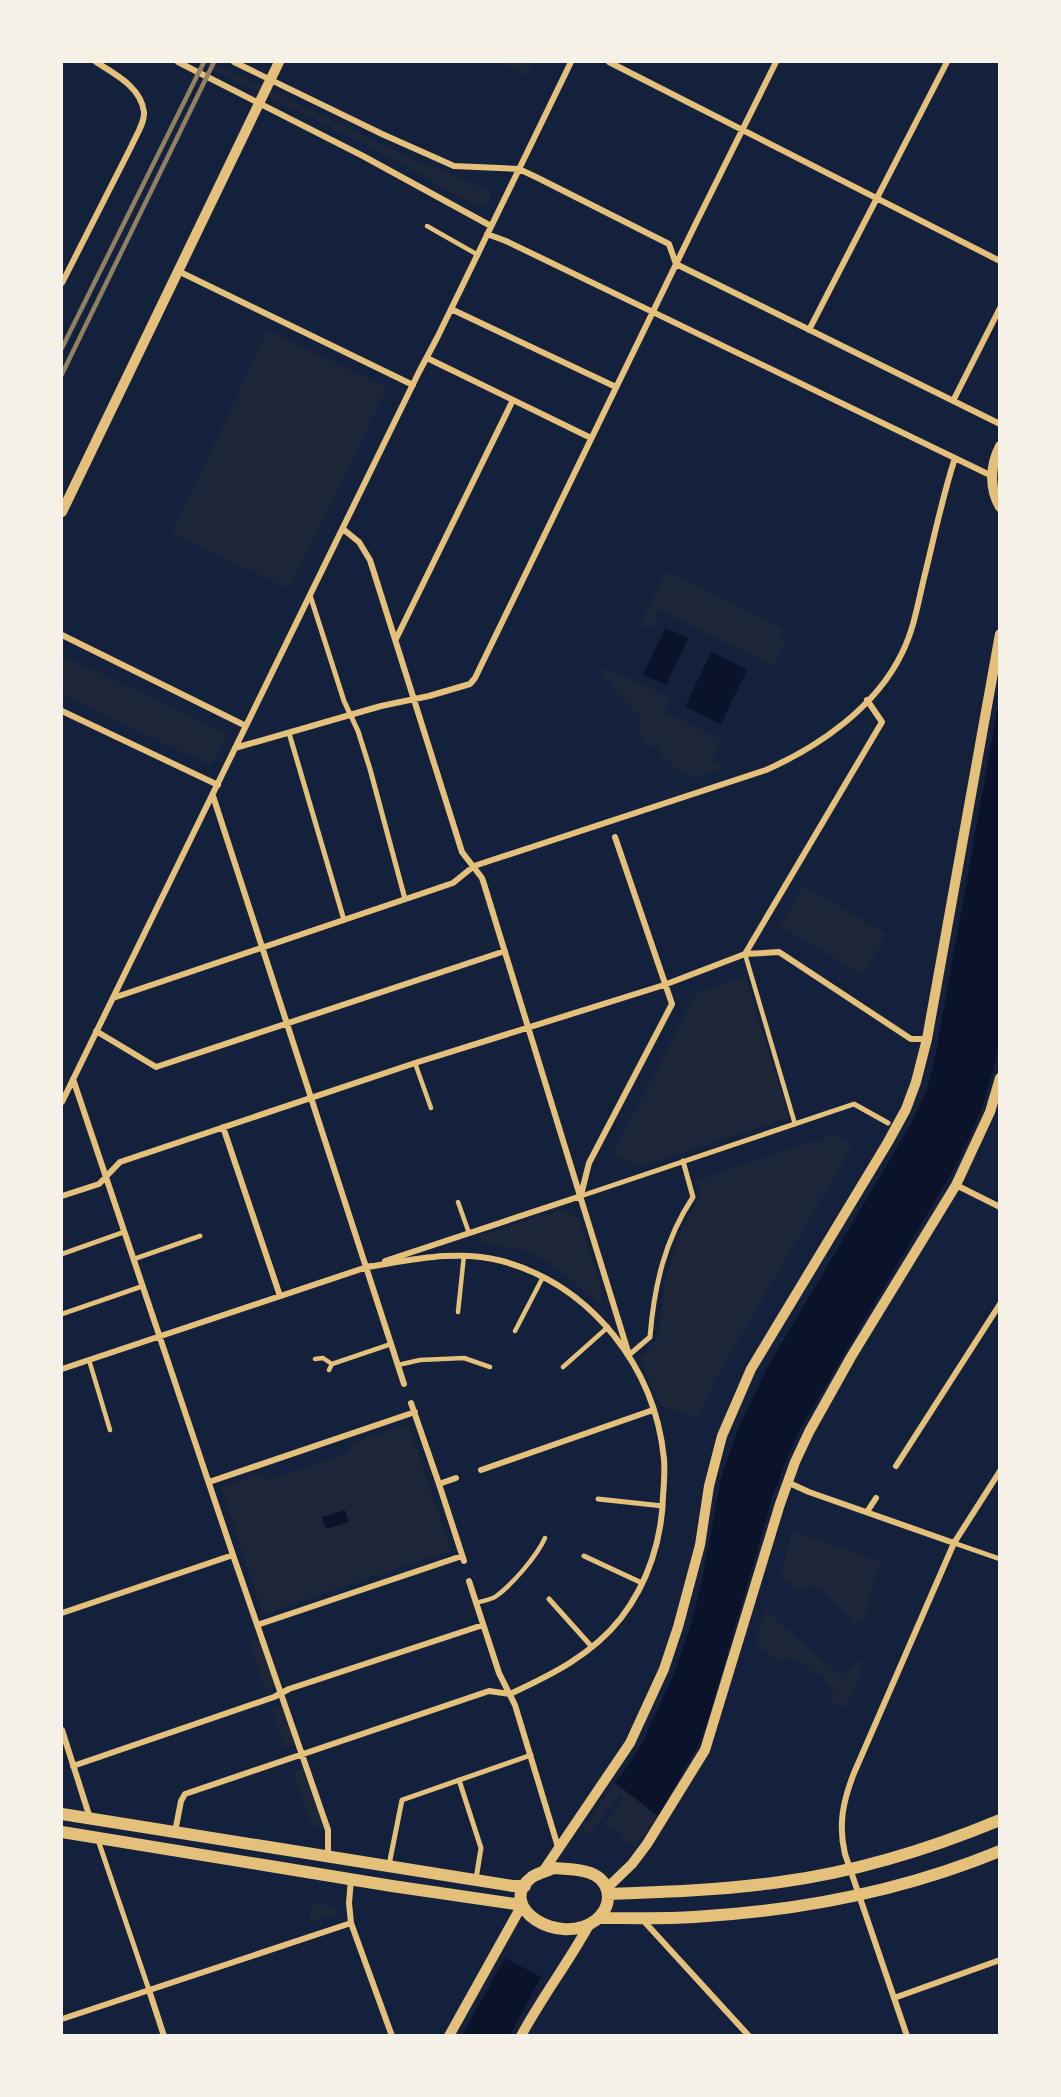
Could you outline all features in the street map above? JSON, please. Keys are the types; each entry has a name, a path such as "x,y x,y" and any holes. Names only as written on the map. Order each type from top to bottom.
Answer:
{"main road":[{"path":"62,1814 476,1881 525,1886"},
{"path":"608,1891 673,1892 782,1882 850,1868 948,1841 999,1820"},
{"path":"62,1832 351,1880 522,1905"},
{"path":"594,1921 608,1903 608,1891 597,1876 580,1869 554,1868 532,1877 525,1886 521,1896 522,1905 532,1918 548,1926 569,1929 594,1921 693,1917 776,1910 924,1878 969,1864 999,1851"}],"street":[{"path":"62,283 141,126 144,113 137,93 121,78 96,62"},
{"path":"178,62 363,156 491,226"},
{"path":"234,62 382,134 454,166 519,169 669,244 676,264 999,424"},
{"path":"62,512 279,62"},
{"path":"62,1102 571,62"},
{"path":"609,62 999,261"},
{"path":"236,748 381,706 414,700 470,684 475,678 776,62"},
{"path":"808,330 947,62"},
{"path":"487,234 672,320 992,476"},
{"path":"178,271 413,385"},
{"path":"953,401 999,308"},
{"path":"450,309 616,387"},
{"path":"427,358 591,438"},
{"path":"396,640 513,400"},
{"path":"999,446 992,476 999,507"},
{"path":"113,998 453,883 474,866 766,770 793,758 821,741 843,724 884,684 902,653 914,624 943,497 955,458"},
{"path":"343,529 360,542 370,560 462,852 474,866 484,884 628,1355"},
{"path":"310,595 344,701 358,731 370,769 405,899"},
{"path":"542,1873 630,1743 664,1670 697,1556 709,1486 722,1436 751,1369 888,1142 906,1109 916,1082 927,1039 999,634"},
{"path":"62,635 246,726"},
{"path":"745,954 800,865 882,722 867,700"},
{"path":"62,711 218,785"},
{"path":"289,733 344,920"},
{"path":"213,795 404,1383"},
{"path":"581,1196 589,1163 672,1004 615,837"},
{"path":"96,1031 156,1067 505,951"},
{"path":"62,1196 99,1184 120,1162 415,1063 664,985 745,954 779,952 911,1039 927,1039"},
{"path":"608,1891 647,1844 705,1750 787,1482 809,1432 851,1357 956,1185 990,1112 999,1078"},
{"path":"73,1079 328,1830 328,1857"},
{"path":"62,1369 854,1104 888,1123"},
{"path":"223,1127 280,1296"},
{"path":"628,1355 650,1337 654,1299 672,1232 693,1197 683,1161"},
{"path":"956,1185 999,1207"},
{"path":"62,1254 124,1232"},
{"path":"134,1259 200,1236"},
{"path":"175,1832 181,1801 185,1794 489,1691 510,1695 561,1669 592,1647 622,1616 642,1583 656,1544 663,1506 664,1461 653,1410 646,1386 608,1327 581,1302 543,1277 501,1261 464,1255 434,1256 367,1267"},
{"path":"62,1314 142,1286"},
{"path":"896,1466 999,1304"},
{"path":"257,1625 463,1559 440,1484 411,1403"},
{"path":"480,1470 653,1410"},
{"path":"209,1482 415,1412"},
{"path":"907,2036 858,1894 841,1837 843,1805 954,1543 999,1471"},
{"path":"440,1484 456,1478"},
{"path":"787,1482 999,1558"},
{"path":"867,1512 876,1498"},
{"path":"598,1499 663,1506"},
{"path":"62,1613 233,1555"},
{"path":"584,1556 642,1583"},
{"path":"469,1581 499,1673 510,1695 531,1755 558,1847"},
{"path":"549,1599 592,1647"},
{"path":"73,1766 483,1625"},
{"path":"62,1731 91,1819"},
{"path":"389,1867 402,1800 531,1755"},
{"path":"459,1780 481,1848 476,1881"},
{"path":"97,1838 165,2036"},
{"path":"351,1880 349,1903 351,1923 392,2036"},
{"path":"449,2036 522,1905"},
{"path":"640,1918 748,2036"},
{"path":"521,2036 541,2001 594,1921"},
{"path":"62,2019 351,1923"},
{"path":"894,1998 999,1960"}],"lane":[{"path":"427,226 478,255"},
{"path":"745,954 795,1124"},
{"path":"415,1063 431,1108"},
{"path":"458,1202 469,1233"},
{"path":"458,1312 464,1255"},
{"path":"515,1331 543,1277"},
{"path":"563,1367 608,1327"},
{"path":"329,1370 332,1364 391,1344"},
{"path":"315,1359 323,1358 332,1364"},
{"path":"398,1365 428,1359 465,1358 490,1367"},
{"path":"89,1360 110,1430"},
{"path":"476,1603 492,1598 503,1590 531,1559 545,1538"}],"shaded area":[{"path":"197,62 211,62 400,153 488,190 491,194 490,201 484,207 475,206 373,148"},
{"path":"498,62 532,62 529,77"},
{"path":"268,330 387,388 289,589 172,533"},
{"path":"666,571 783,628 779,637 786,640 773,666 660,610 651,629 640,624"},
{"path":"665,628 688,638 666,685 643,675"},
{"path":"711,652 747,670 721,724 685,707"},
{"path":"62,655 227,734 211,766 62,694"},
{"path":"604,667 671,698 665,712 721,739 712,760 725,767 697,777 670,767 671,761 660,757 660,747 645,747 645,740 641,739 640,717 602,676"},
{"path":"999,700 1000,1040 982,1109 958,1162 800,1429 773,1495 707,1724 697,1748 658,1816 615,1783 645,1737 674,1674 701,1586 721,1478 738,1429 766,1370 912,1122 927,1089 934,1063"},
{"path":"804,885 887,934 863,975 780,926"},
{"path":"745,976 789,1118 640,1167 613,1154 696,993"},
{"path":"834,1134 853,1145 715,1380 700,1418 661,1406 639,1359 658,1338 666,1276 680,1233 701,1195 696,1181"},
{"path":"564,1209 580,1220 602,1292 600,1305 544,1260 516,1249 485,1244 478,1236"},
{"path":"408,1424 451,1551 263,1614 221,1487 259,1474 268,1480 347,1453 352,1443"},
{"path":"345,1510 349,1522 326,1529 322,1517"},
{"path":"792,1531 881,1561 863,1621 854,1625 853,1620 819,1589 812,1586 801,1592 780,1577"},
{"path":"765,1610 841,1676 857,1661 864,1664 853,1694 842,1709 831,1701 834,1690 824,1680 792,1657 782,1662 756,1646"},
{"path":"261,1639 276,1686 265,1690 249,1643"},
{"path":"283,1704 296,1744 284,1748 271,1708"},
{"path":"305,1769 324,1828 311,1826 293,1773"},
{"path":"615,1783 658,1816 634,1848 606,1823 624,1797 620,1793 590,1835 582,1830"},
{"path":"312,1903 337,1907 336,1915 309,1923"},
{"path":"505,1958 541,1977 510,2035 462,2035"}],"railway":[{"path":"62,348 204,62"},
{"path":"62,374 214,62"}]}
